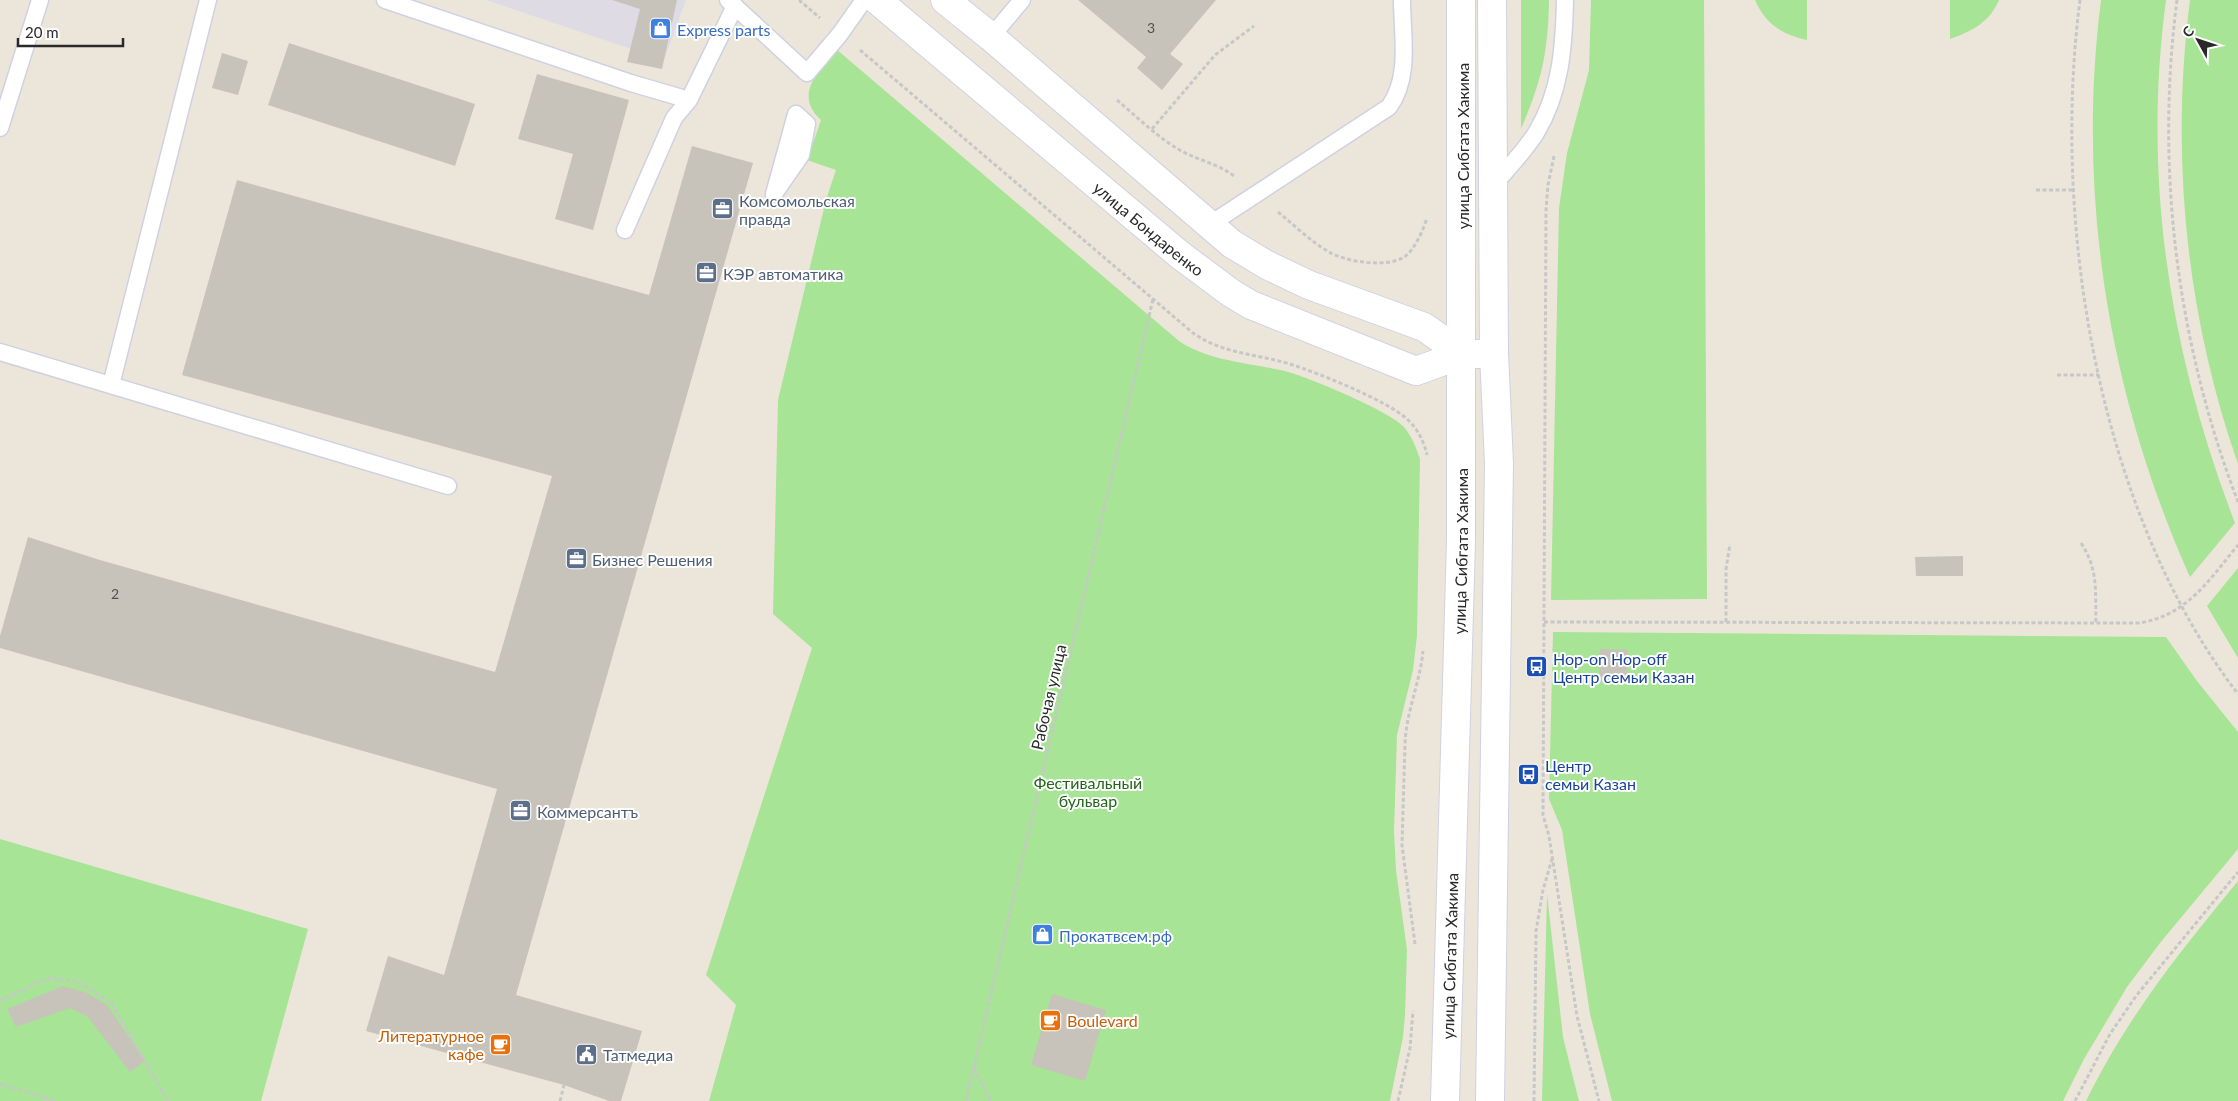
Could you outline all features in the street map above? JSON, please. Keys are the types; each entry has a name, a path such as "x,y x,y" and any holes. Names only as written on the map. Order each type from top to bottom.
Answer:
{"main road":[{"name":"улица Бондаренко","path":"877,0 1180,255 1240,299 1416,371 1462,354 1494,353"},
{"path":"946,0 991,36 1232,244 1267,265 1309,285 1424,326 1462,354"},
{"name":"улица Сибгата Хакима","path":"1444,1101 1461,541 1461,0"},
{"name":"улица Сибгата Хакима","path":"1490,1101 1498,464 1494,353 1492,0"}],"lane":[{"path":"0,128 40,0"},
{"path":"111,385 208,0"},
{"path":"385,0 631,83 689,100"},
{"path":"624,230 674,118 689,100 732,3 807,73 840,34 864,0"},
{"path":"991,36 1022,0"},
{"path":"1209,225 1389,107 1396,98 1403,76 1402,0"},
{"path":"1492,186 1536,133 1552,97 1560,70 1564,46 1565,0"},
{"path":"0,352 448,486"}],"path":[{"path":"799,0 1193,333 1210,344 1226,350 1290,364 1338,383 1396,411 1416,429 1422,439 1427,458"},
{"path":"2080,0 2073,99 2074,190 2081,270 2099,375 2115,438 2131,486 2159,558 2182,607 2214,660 2238,694"},
{"path":"2177,0 2170,58 2168,137 2176,254 2186,322 2196,370 2238,502"},
{"path":"1152,129 1215,55 1254,26"},
{"path":"1116,98 1171,145 1186,154 1227,171 1325,249 1345,259 1381,262 1404,257 1415,244 1422,231 1428,212"},
{"path":"1556,152 1548,185 1546,210 1543,815 1549,836 1579,1025 1599,1101"},
{"path":"2036,190 2074,190"},
{"name":"Рабочая улица","path":"966,1101 1153,299"},
{"path":"2057,375 2099,375"},
{"path":"2080,543 2090,558 2095,574 2096,623"},
{"path":"1726,622 1726,569 1730,544"},
{"path":"1544,622 2096,623 2151,621 2182,607 2200,590 2238,545"},
{"path":"1415,950 1402,845 1405,744 1424,646"},
{"path":"1534,1101 1536,931 1540,899 1552,858"},
{"path":"2075,1101 2110,1034 2136,996 2238,872"},
{"path":"0,1001 48,978 77,981 112,1004 168,1101"},
{"path":"1398,1101 1410,1048 1413,1006"},
{"path":"974,1068 991,1101"},
{"path":"0,1084 56,1101"},
{"path":"560,1101 564,1086"}],"shaded area":[{"path":"486,0 686,0 664,60"}],"green space":[{"path":"1521,0 1549,0 1547,36 1539,81 1521,129"},
{"path":"1591,0 1704,0 1707,599 1551,600 1559,208 1567,153 1589,70"},
{"path":"1755,0 1807,0 1807,40 1790,35 1776,27 1764,16"},
{"path":"1950,0 1999,0 1990,15 1979,25 1966,33 1950,39"},
{"path":"2101,0 2166,0 2159,67 2158,134 2160,200 2167,266 2178,331 2193,395 2212,459 2235,523 2190,577 2162,508 2138,438 2120,367 2106,294 2097,221 2093,148 2094,74"},
{"path":"2190,0 2238,0 2238,464 2220,408 2206,351 2187,235 2182,117 2184,59"},
{"name":"Фестивальный бульвар","path":"836,49 1179,341 1203,353 1230,361 1285,371 1328,387 1365,403 1394,419 1403,426 1411,438 1420,459 1417,636 1413,670 1397,735 1394,832 1396,870 1407,950 1405,1015 1403,1037 1390,1101 709,1101 736,1005 706,975 812,648 773,614 778,400 826,200 836,170 807,160 821,120 809,101 809,92 816,75"},
{"path":"2238,568 2238,658 2207,606"},
{"path":"1553,632 2166,637 2197,681 2238,732 2238,849 2160,943 2127,987 2084,1059 2063,1101 1612,1101 1590,1014 1562,830 1549,799"},
{"path":"0,839 308,929 261,1101 0,1101"},
{"path":"2238,881 2238,1101 2086,1101 2119,1041 2155,986"},
{"path":"1547,894 1563,1037 1579,1101 1542,1101"}],"building":[{"path":"612,0 677,0 662,69 627,62 640,9"},
{"path":"1078,0 1216,0 1170,54 1183,64 1162,90 1137,68 1146,57"},
{"path":"289,43 475,104 455,166 268,105"},
{"path":"222,53 248,61 238,95 212,88"},
{"path":"537,74 629,100 593,230 555,219 573,154 518,139"},
{"name":"Татмедиа","path":"692,146 753,163 516,995 642,1031 621,1101 609,1101 564,1085 366,1031 388,956 444,975 497,789 0,648 0,636 28,537 100,560 495,672 552,476 182,375 237,180 649,295"},
{"path":"1963,556 1963,576 1916,576 1915,557"},
{"path":"1600,649 1628,650 1627,683 1599,682"},
{"path":"63,986 85,992 107,1005 145,1061 130,1072 88,1017 70,1008 16,1027 7,1009"},
{"path":"1052,994 1106,1010 1085,1081 1031,1065"}],"place":[{"name":"Express parts","path":"661,29"},
{"name":"Комсомольская правда","path":"723,209"},
{"name":"КЭР автоматика","path":"707,273"},
{"name":"Бизнес Решения","path":"576,559"},
{"name":"Hop-on Hop-off Центр семьи Казан","path":"1537,667"},
{"name":"Центр семьи Казан","path":"1529,774"},
{"name":"Коммерсантъ","path":"521,811"},
{"name":"Прокатвсем.рф","path":"1043,935"},
{"name":"Boulevard","path":"1051,1020"},
{"name":"Литературное кафе","path":"500,1044"},
{"name":"Татмедиа","path":"587,1054"}]}
